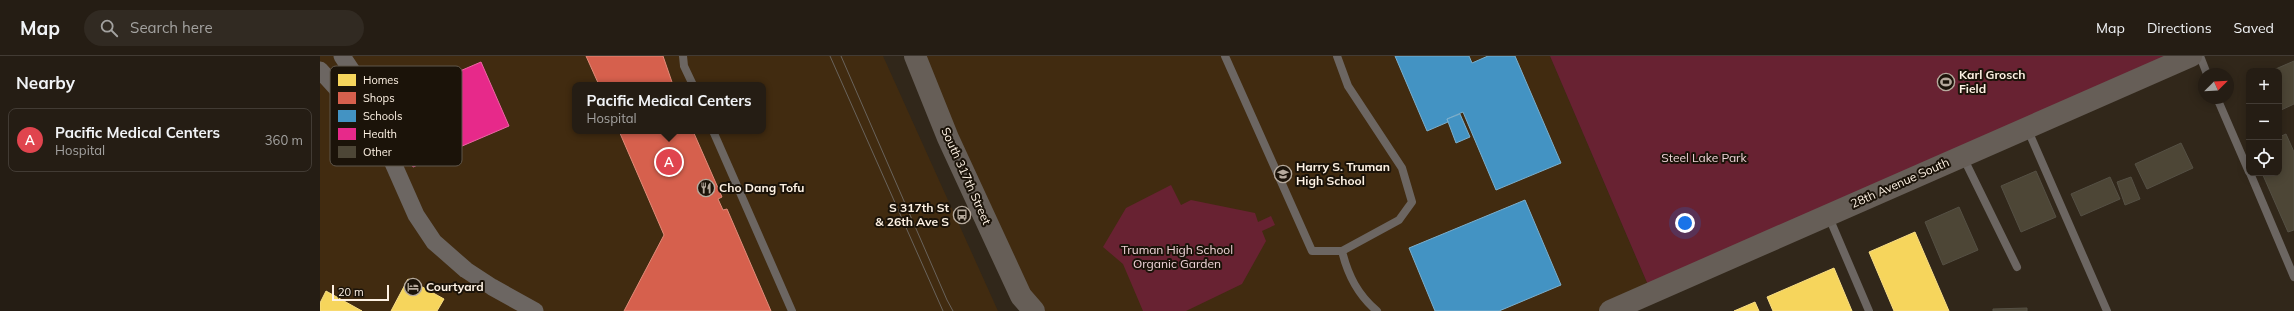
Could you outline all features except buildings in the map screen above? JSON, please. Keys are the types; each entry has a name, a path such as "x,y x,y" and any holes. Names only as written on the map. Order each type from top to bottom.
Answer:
{"street":[{"path":"342,56 349,66"},
{"name":"South 317th Street","path":"915,56 948,138 1025,306"},
{"name":"28th Avenue South","path":"1611,311 2191,56"},
{"path":"320,70 330,80"},
{"path":"394,166 416,215 434,242 466,270 492,287 535,311"}],"lane":[{"path":"683,56 684,66 692,82"},
{"path":"1225,56 1312,251 1342,251 1399,220 1412,202 1402,168 1348,86 1337,56"},
{"path":"2200,56 2205,68"},
{"path":"2221,104 2246,165"},
{"path":"2027,128 2107,311"},
{"path":"714,134 792,311"},
{"path":"1963,156 2017,267"},
{"path":"2251,176 2294,277"},
{"path":"1828,215 1869,311"},
{"path":"1342,251 1346,270 1361,297 1377,311"}],"shaded area":[{"path":"320,56 883,56 998,311 320,311"},
{"name":"Harry S. Truman High School","path":"915,56 1550,56 1651,292 1610,311 1025,311"}],"green space":[{"name":"Steel Lake Park","path":"1550,56 2191,56 1651,292"},
{"name":"Truman High School Organic Garden","path":"1171,185 1181,205 1191,200 1255,213 1258,222 1271,216 1275,225 1262,231 1266,241 1242,284 1186,311 1143,311 1123,264 1103,247 1126,208"}],"tram line":[{"path":"830,56 943,311"},
{"path":"841,56 953,311"}],"place":[{"name":"Karl Grosch Field","path":"1946,82"},
{"name":"Pacific Medical Centers","path":"669,162"},
{"name":"Harry S. Truman High School","path":"1283,174"},
{"name":"Cho Dang Tofu","path":"706,188"},
{"name":"S 317th St & 26th Ave S","path":"962,215"},
{"name":"Courtyard","path":"413,287"}]}
